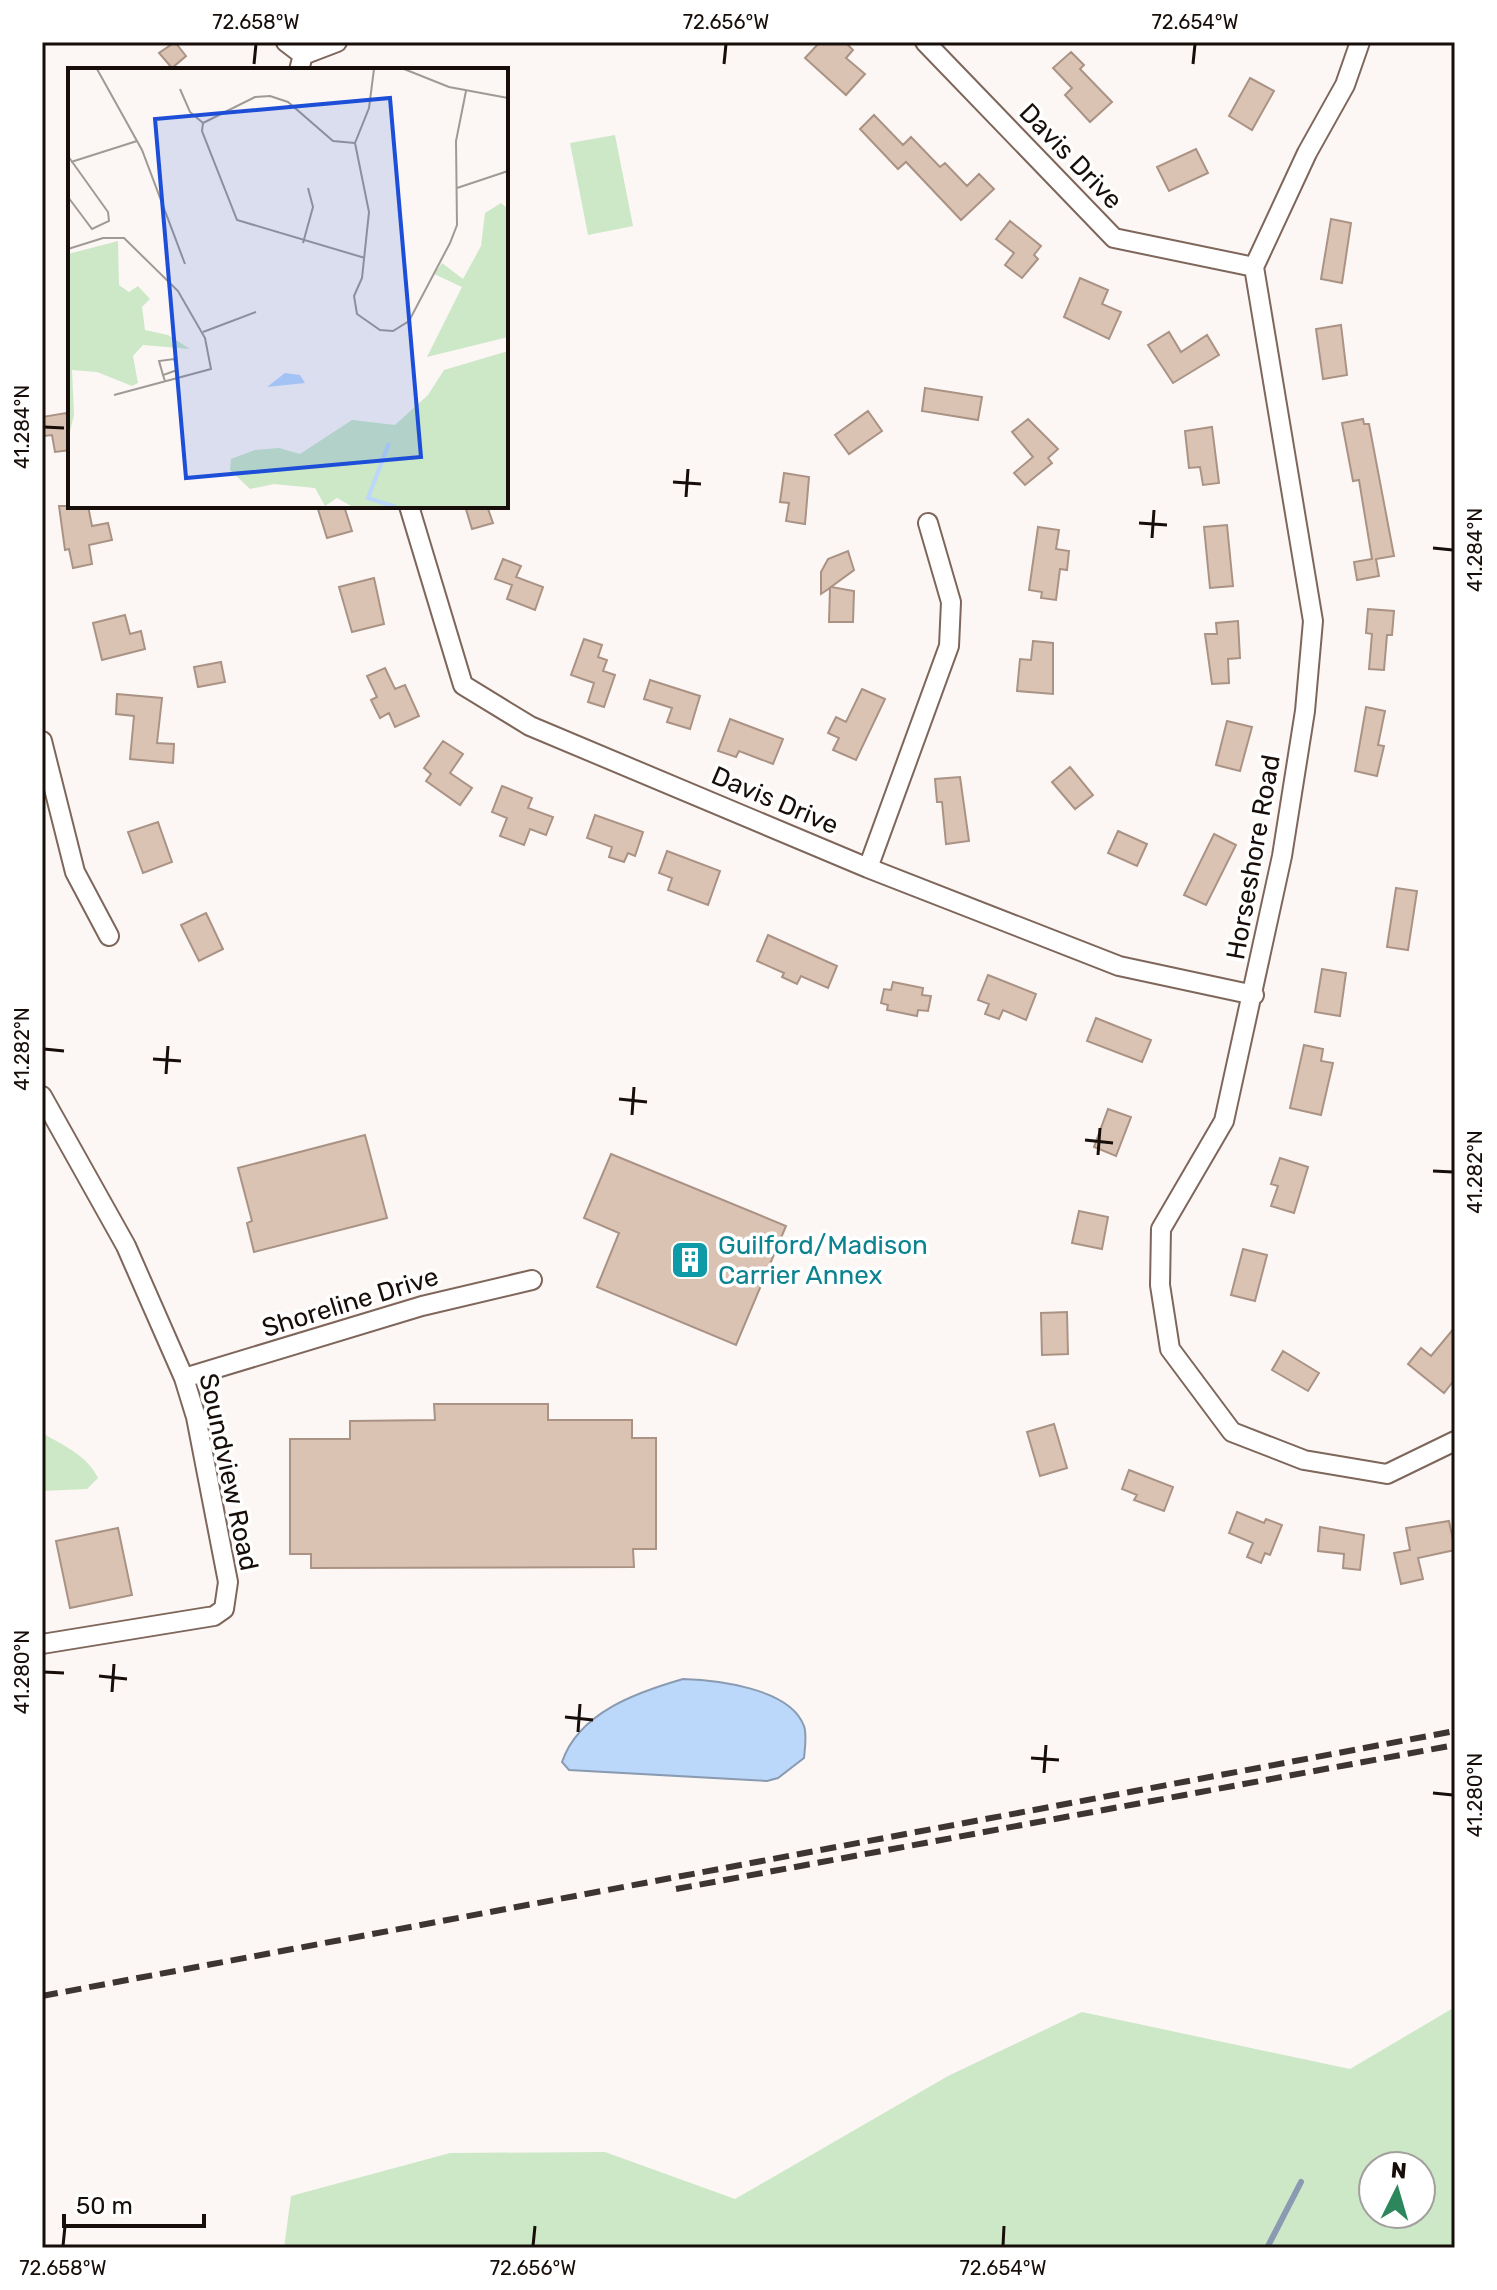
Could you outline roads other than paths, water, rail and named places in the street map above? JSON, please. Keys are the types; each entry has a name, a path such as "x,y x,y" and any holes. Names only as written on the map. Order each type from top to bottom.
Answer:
{"street":[{"path":"286,42 301,62 337,42"},
{"name":"Davis Drive","path":"925,42 1114,238 1254,267"},
{"path":"1254,267 1307,153 1345,85 1360,42"},
{"name":"Horseshore Road","path":"1254,267 1313,621 1305,711 1254,995 1224,1121 1161,1229 1160,1285 1170,1349 1232,1432 1304,1460 1387,1474 1455,1441"},
{"name":"Davis Drive","path":"410,508 463,685 530,726 868,868 1119,966 1254,995"},
{"path":"868,868 949,646 951,602 928,523"},
{"path":"42,741 75,872 109,936"},
{"name":"Soundview Road","path":"42,1096 126,1246 184,1378 228,1582 224,1609 206,1619 42,1644"},
{"name":"Shoreline Drive","path":"184,1378 422,1306 532,1280"}],"water":[{"path":"683,1679 732,1684 784,1703 796,1713 804,1726 804,1758 778,1778 767,1781 569,1770 562,1762 570,1745 596,1717 629,1698"}],"waterway":[{"path":"1267,2248 1301,2182"}],"railway":[{"path":"42,1996 1455,1731"},
{"path":"676,1889 1455,1745"}],"place":[{"name":"Guilford/Madison Carrier Annex","path":"690,1260"}]}
